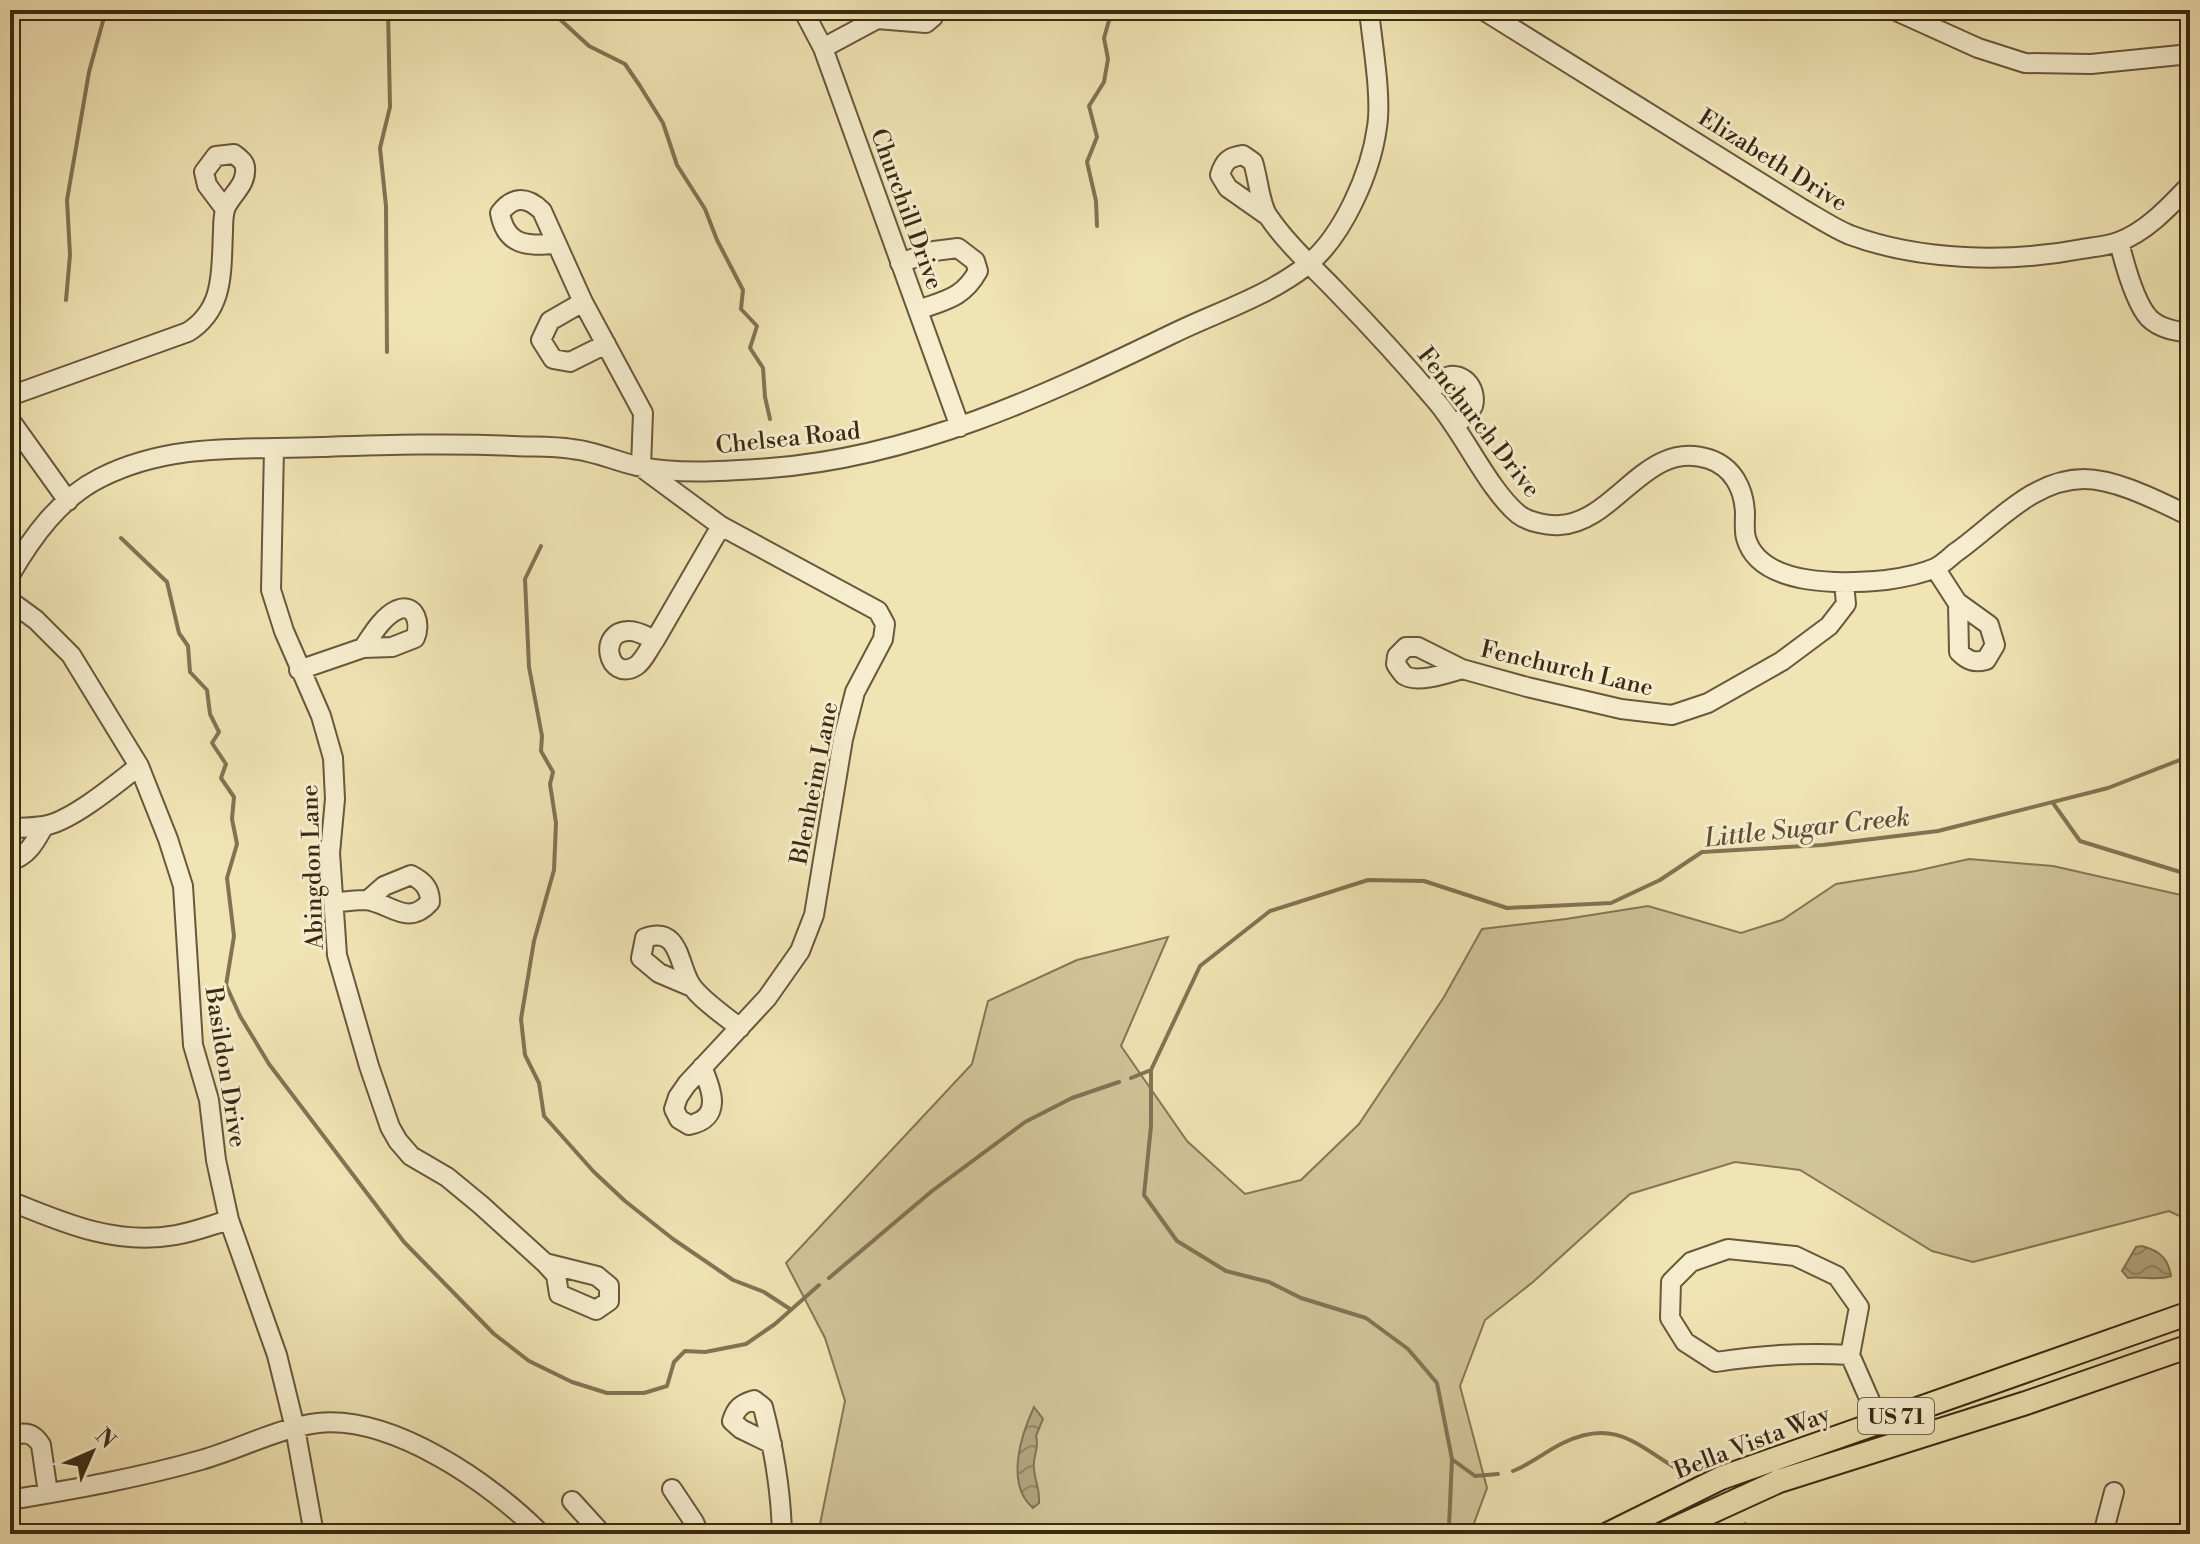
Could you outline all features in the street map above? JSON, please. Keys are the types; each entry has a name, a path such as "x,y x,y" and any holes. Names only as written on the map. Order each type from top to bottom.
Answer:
{"main road":[{"name":"Bella Vista Way","path":"1608,1534 1721,1478 2190,1313"},
{"name":"Bella Vista Way","path":"1663,1534 1779,1481 2026,1403 2190,1346"}],"street":[{"name":"Churchill Drive","path":"803,10 823,48 960,427"},
{"path":"823,48 881,14 926,23 935,10"},
{"name":"Chelsea Road","path":"10,575 48,520 97,480 139,462 190,450 431,443 574,449 641,467 691,471 772,468 838,460 904,445 960,427 1094,372 1274,287 1309,264 1340,226 1365,176 1378,124 1369,10"},
{"name":"Elizabeth Drive","path":"1483,10 1801,208 1849,234 1891,246 1943,255 2009,259 2119,242 2161,215 2190,185"},
{"path":"1894,10 1978,48 2025,63 2091,64 2190,54"},
{"path":"10,396 188,332 200,324 220,292 225,209"},
{"name":"Fenchurch Drive","path":"1265,214 1456,425 1501,496 1521,516 1547,525 1562,525 1590,516 1652,468 1679,457 1710,459 1729,470 1740,486 1745,503 1746,538 1756,556 1790,576 1844,583 1889,579 1935,568 1977,538 2006,511 2047,487 2084,479 2120,486 2190,516"},
{"path":"2119,242 2128,277 2149,318 2171,331 2190,333"},
{"path":"555,244 643,413 641,467"},
{"path":"900,263 934,251 958,248 975,261 978,271 958,296 918,310"},
{"path":"583,302 550,321 541,340 553,359 570,362 606,344"},
{"path":"1429,393 1445,378 1458,377 1469,383 1474,395 1472,409 1456,425"},
{"path":"10,420 68,501"},
{"name":"Abingdon Lane","path":"274,449 271,590 299,670 321,716 333,758 335,799 330,853 337,955 369,1066 398,1141 411,1156 447,1177 545,1263"},
{"name":"Blenheim Lane","path":"641,467 721,526 878,611 885,624 883,639 855,692 843,739 814,915 800,951 767,998 702,1067"},
{"path":"655,640 721,526"},
{"path":"1935,568 1957,602"},
{"name":"Fenchurch Lane","path":"1462,669 1621,709 1672,715 1708,703 1808,643 1829,626 1846,604 1844,583"},
{"name":"Basildon Drive","path":"10,601 36,620 71,655 139,766 168,839 183,886 193,1045 209,1100 216,1160 229,1220 277,1355 295,1428 314,1534"},
{"path":"299,670 363,648"},
{"path":"10,829 52,824 105,792 139,766"},
{"path":"10,861 22,858 44,826"},
{"path":"333,902 368,900"},
{"path":"692,987 740,1028"},
{"path":"10,1201 95,1234 133,1239 176,1235 229,1220"},
{"path":"1850,1355 1811,1352 1757,1355 1716,1362 1685,1342 1670,1318 1671,1282 1691,1262 1728,1249 1795,1256 1837,1276 1859,1307 1850,1355 1879,1421"},
{"path":"10,1500 112,1483 189,1463 295,1428 317,1423 345,1423 405,1437 493,1492 541,1534"},
{"path":"10,1437 19,1433 37,1438 41,1445 48,1493"},
{"path":"772,1444 781,1503 782,1534"},
{"path":"672,1489 699,1534"},
{"path":"2103,1534 2114,1492"},
{"path":"572,1501 602,1534"}],"shaded area":[{"path":"1969,859 2053,866 2190,897 2190,1221 2169,1211 1973,1262 1932,1251 1800,1170 1735,1162 1630,1194 1533,1282 1485,1320 1460,1386 1487,1488 1470,1534 818,1534 845,1401 825,1338 786,1263 972,1064 988,1001 1077,960 1168,937 1121,1046 1187,1141 1245,1194 1301,1180 1359,1124 1444,997 1482,929 1648,906 1741,933 1782,920 1836,884"}],"water":[{"path":"2142,1246 2162,1256 2171,1276 2128,1278 2122,1271 2136,1247"},
{"path":"1034,1407 1043,1419 1036,1436 1034,1464 1039,1503 1033,1508 1024,1498 1020,1486 1018,1459 1024,1431"}],"waterway":[{"path":"66,300 70,255 67,200 89,72 106,10"},
{"path":"387,352 386,206 380,148 390,107 388,10"},
{"path":"544,10 552,12 589,46 625,64 663,123 677,165 705,209 743,290 741,309 757,326 750,348 763,368 770,419"},
{"path":"1097,226 1096,201 1087,162 1097,137 1089,106 1104,82 1108,59 1104,38 1112,10"},
{"path":"121,538 167,582 179,633 188,646 190,672 207,690 210,714 219,732 212,743 226,764 221,778 234,797 232,819 237,844 227,878 234,936 226,985 240,1016 269,1064 404,1242 494,1334 529,1361 572,1382 607,1393 644,1393 667,1386 674,1362 685,1351 705,1352 746,1344 775,1324 819,1285"},
{"path":"541,546 525,579 529,667 542,736 541,751 553,772 550,784 556,823 554,870 534,941 521,1019 525,1055 539,1083 544,1116 594,1172 673,1239 733,1280 764,1292 790,1309"},
{"name":"Little Sugar Creek","path":"1446,1534 1449,1527 1452,1459 1437,1383 1408,1349 1366,1318 1301,1298 1269,1282 1226,1271 1177,1241 1144,1195 1151,1126 1151,1070 1200,966 1270,911 1368,880 1424,881 1507,908 1611,903 1660,880 1702,852 1823,845 1938,831 2108,788 2190,756"},
{"path":"2053,803 2080,841 2190,875"},
{"path":"1131,1078 1151,1070"},
{"path":"829,1278 932,1191 1025,1122 1072,1098 1119,1082"},
{"path":"1513,1471 1563,1443 1595,1433 1609,1433 1634,1442 1674,1467"},
{"path":"1453,1460 1475,1476 1498,1474"},
{"path":"1745,1524 1755,1534"}]}
